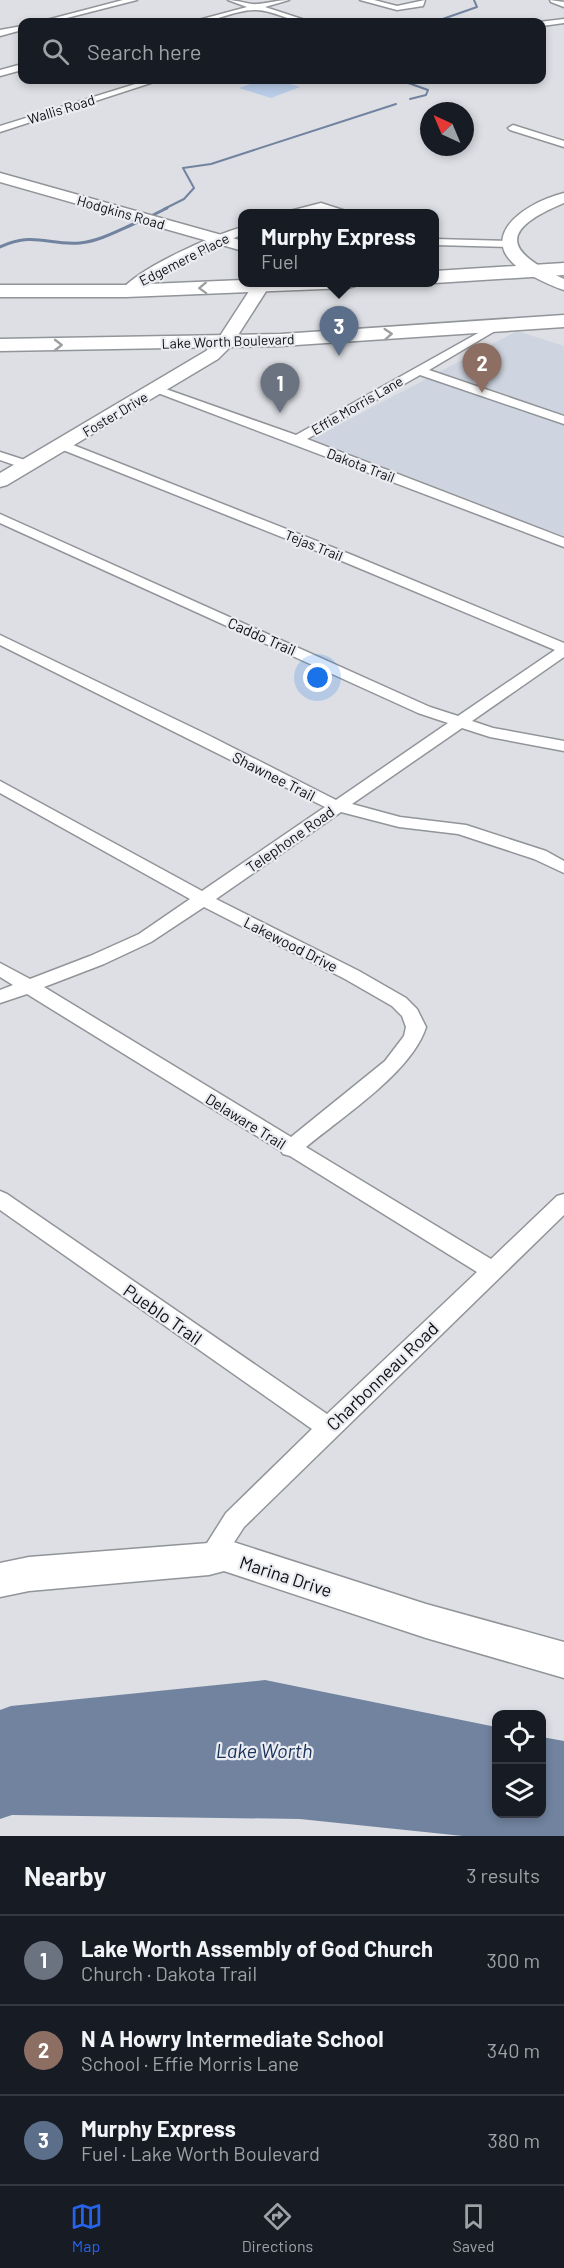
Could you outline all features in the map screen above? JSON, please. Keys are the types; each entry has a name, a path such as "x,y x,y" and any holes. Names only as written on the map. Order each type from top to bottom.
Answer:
{"highway":[{"path":"472,275 500,266 513,250"},
{"path":"439,277 564,269"},
{"path":"0,291 126,291 238,286"},
{"name":"Lake Worth Boulevard","path":"10,345 225,342 564,321"},
{"path":"429,331 450,341 455,348"},
{"path":"157,344 175,347 189,354 192,358 191,369"}],"street":[{"path":"59,18 133,0"},
{"path":"232,0 293,18"},
{"path":"213,18 285,0"},
{"path":"364,0 402,8 420,4 421,0"},
{"path":"554,0 564,5"},
{"path":"546,23 564,21"},
{"path":"546,25 564,30"},
{"path":"0,33 18,29"},
{"path":"0,73 18,68"},
{"name":"Wallis Road","path":"0,129 143,84"},
{"path":"513,128 564,144"},
{"name":"Hodgkins Road","path":"0,177 238,245"},
{"path":"513,250 511,230 519,220 564,198"},
{"path":"305,209 321,206 333,209"},
{"name":"Edgemere Place","path":"126,291 135,283 238,232"},
{"path":"439,242 513,250 536,270 564,285"},
{"path":"225,342 262,287"},
{"name":"Effie Morris Lane","path":"297,440 496,326"},
{"name":"Foster Drive","path":"0,481 191,369 225,342"},
{"path":"0,352 10,345"},
{"name":"Effie Morris Lane","path":"418,370 564,420"},
{"name":"Dakota Trail","path":"156,390 297,440 564,543"},
{"name":"Tejas Trail","path":"63,445 346,558 564,649"},
{"path":"0,456 26,465"},
{"name":"Caddo Trail","path":"0,518 424,710 490,732 564,746"},
{"name":"Shawnee Trail","path":"0,639 338,806 399,822 460,829 540,855 564,868"},
{"name":"Telephone Road","path":"0,997 145,938 298,836 564,649"},
{"name":"Lakewood Drive","path":"0,786 202,898 399,1002 410,1013 416,1027 413,1037 392,1066 290,1149"},
{"name":"Delaware Trail","path":"0,969 290,1149 493,1271"},
{"name":"Pueblo Trail","path":"0,1198 327,1428"},
{"name":"Charbonneau Road","path":"209,1559 235,1520 327,1428 564,1203"},
{"name":"Marina Drive","path":"0,1580 29,1574 209,1559 224,1555 426,1621 564,1660"}],"shaded area":[{"path":"250,84 290,84 300,87 271,98 239,88"},
{"path":"517,331 564,346 564,536 312,439"}],"water":[{"name":"Lake Worth","path":"265,1680 492,1726 492,1818 546,1818 546,1738 564,1741 564,1836 463,1836 300,1819 12,1815 0,1819 0,1710 11,1706"}],"waterway":[{"path":"445,18 477,7 474,0"},
{"path":"410,99 426,95 428,90 411,84"},
{"path":"164,209 184,199 194,188 183,168 211,164 396,104"},
{"path":"149,217 167,208"},
{"path":"0,247 12,242 32,239 69,243 87,242 138,222"}],"place":[{"name":"Murphy Express","path":"339,356"},
{"name":"N A Howry Intermediate School","path":"482,393"},
{"name":"Lake Worth Assembly of God Church","path":"280,413"}]}
